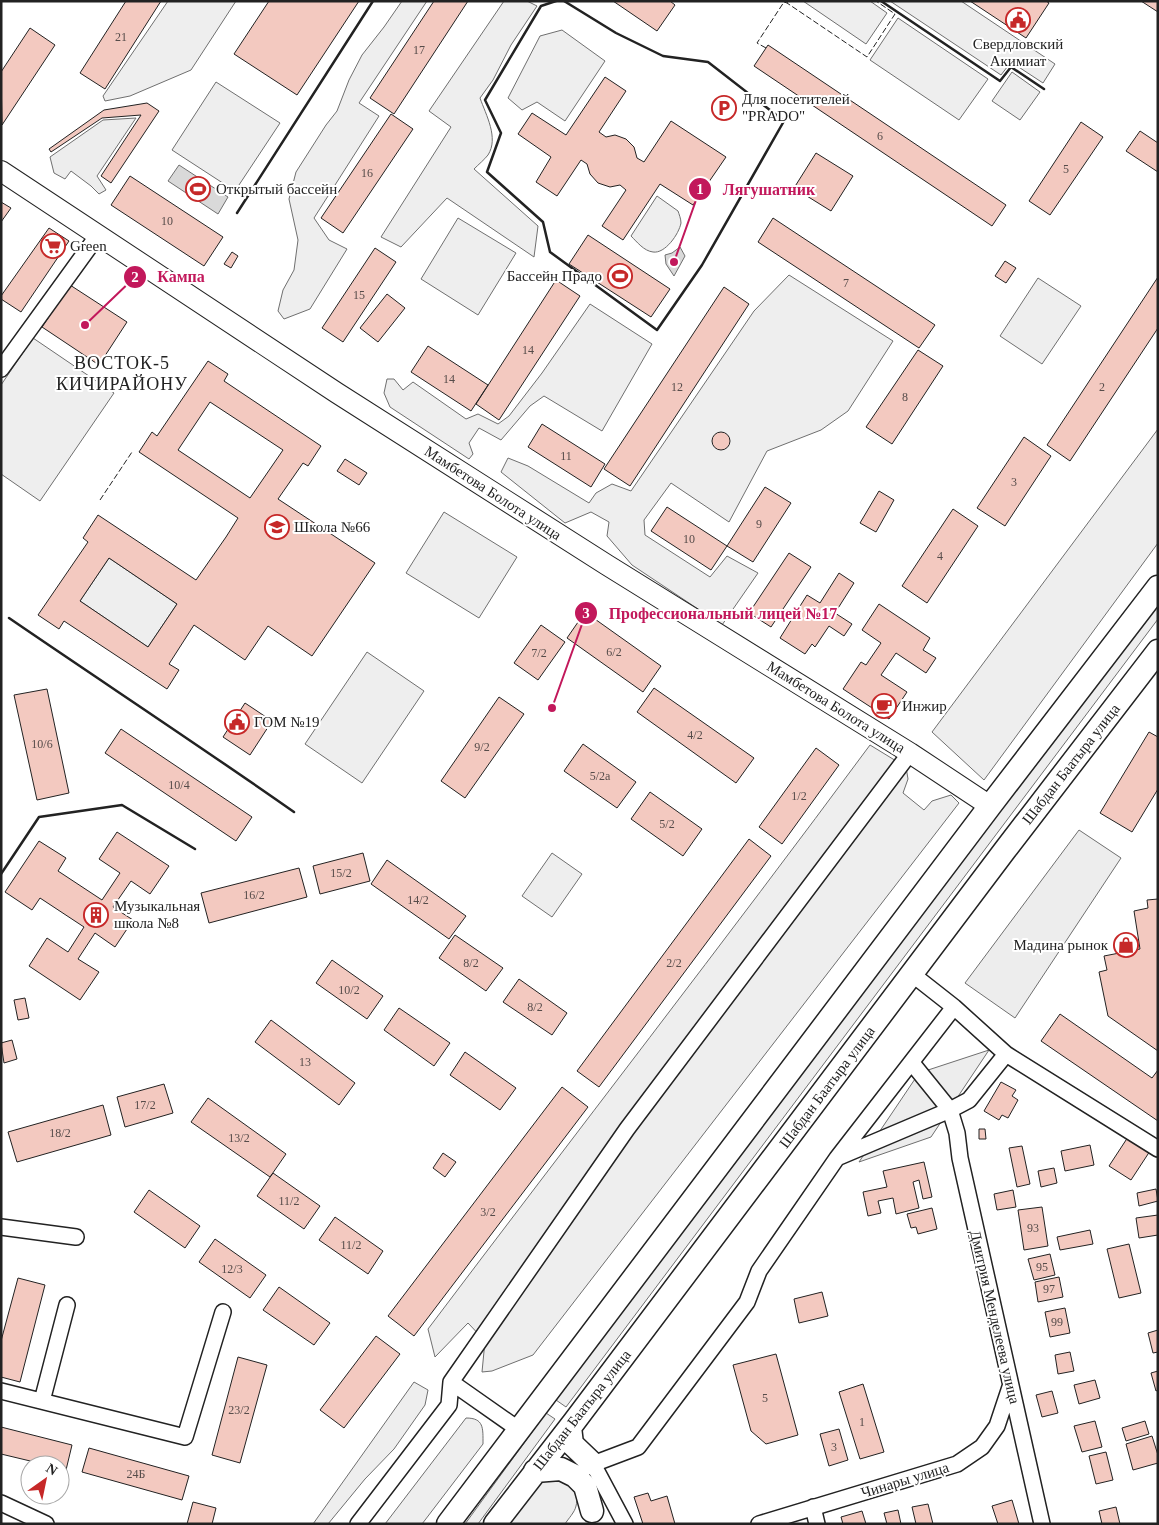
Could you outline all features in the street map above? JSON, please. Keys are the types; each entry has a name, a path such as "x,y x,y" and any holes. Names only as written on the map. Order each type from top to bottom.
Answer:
{"main road":[{"path":"448,1524 990,806 1158,587"},
{"name":"Шабдан Баатыра улица","path":"495,1524 1158,651"},
{"path":"570,1427 572,1444 593,1464"},
{"path":"535,1471 561,1469 574,1476 585,1486 588,1517"}],"street":[{"name":"Мамбетова Болота улица","path":"1,171 322,384 599,560 910,753 990,806"},
{"path":"1,369 98,235"},
{"path":"358,1524 449,1405 451,1382 627,1129 910,753"},
{"path":"912,974 954,1007 1006,1054 1158,1149"},
{"path":"593,1464 638,1447 747,1302 759,1271 837,1158 954,1007"},
{"path":"837,1158 950,1110 969,1100 1006,1054"},
{"path":"912,1063 950,1110"},
{"name":"Дмитрия Менделеева улица","path":"950,1110 957,1132 960,1158 1042,1524"},
{"path":"1,1227 76,1237"},
{"path":"42,1401 66,1305"},
{"path":"1,1391 185,1437 222,1312"},
{"path":"451,1382 518,1429"},
{"name":"Чинары улица","path":"759,1524 957,1464 982,1447 997,1426 1011,1386"},
{"path":"588,1517 593,1464"},
{"path":"593,1464 625,1524"},
{"path":"1,1503 46,1524"},
{"path":"813,1507 817,1524"}],"shaded area":[{"path":"168,1 236,1 191,70 130,96 105,101 103,96"},
{"path":"402,1 427,1 359,103 379,116 314,218 329,240 347,249 310,309 284,319 278,311 283,290 294,270 298,240 289,199 296,172 337,111 349,80 362,55"},
{"path":"504,1 527,1 537,6 511,45 493,80 480,98 490,126 492,141 488,155 474,169 538,226 534,257 447,198 401,247 381,237 451,127 429,111"},
{"path":"803,1 870,1 887,13 866,44"},
{"path":"890,1 961,1 1055,64 1043,83 1011,62 1001,75"},
{"path":"898,18 988,79 959,120 870,60"},
{"path":"562,30 605,61 565,121 537,102 522,110 508,98 540,36"},
{"path":"1012,72 1040,92 1020,120 992,101"},
{"path":"216,82 280,123 235,191 172,150"},
{"path":"136,118 97,176 106,190 99,194 71,171 65,179 54,173 50,157 103,120"},
{"name":"Открытый бассейн","path":"179,165 228,197 218,214 168,181"},
{"path":"657,196 678,211 681,223 667,247 658,252 653,252 644,248 631,236"},
{"path":"458,218 516,253 478,315 421,279"},
{"path":"680,247 685,256 674,276 666,264 665,255 672,253"},
{"path":"789,275 893,341 848,411 821,430 767,451 729,522 671,483 644,520 645,535 710,577 727,556 758,573 722,625 632,565 607,536 609,522 591,512 565,523 501,472 508,458 528,466 589,503 596,493 612,484 631,491 754,311"},
{"path":"1038,278 1081,306 1042,364 1000,336"},
{"path":"590,304 652,344 602,431 544,396 530,406 501,440 479,428 469,443 473,454 469,459 390,407 384,393 387,379 394,379 403,390 413,382 466,419 478,414 498,424 509,416 542,373"},
{"path":"33,338 114,393 40,501 1,474 1,385"},
{"path":"1158,429 1158,543 984,780 932,732"},
{"path":"444,512 517,557 479,618 406,573"},
{"path":"109,558 177,604 148,647 80,601"},
{"path":"1158,598 1158,619 566,1407 556,1400 881,961"},
{"path":"367,652 424,691 362,783 305,744"},
{"path":"870,745 906,767 908,779 903,793 924,810 932,801 951,795 959,803 533,1355 492,1371 482,1372 485,1341 468,1323 435,1357 428,1329"},
{"path":"1079,830 1121,858 1015,1018 965,983"},
{"path":"552,853 582,874 552,917 522,896"},
{"path":"989,1050 931,1137 859,1162 919,1073"},
{"path":"414,1382 428,1390 425,1405 394,1449 365,1479 328,1524 313,1524"},
{"path":"546,1413 555,1419 478,1524 465,1524"},
{"path":"466,1418 472,1418 481,1425 483,1444 422,1524 385,1524"},
{"path":"556,1477 572,1488 577,1501 573,1513 565,1524 508,1524 543,1478"}],"building":[{"path":"126,1 161,1 105,89 80,73"},
{"path":"269,1 359,1 297,95 234,54"},
{"path":"434,1 468,1 394,114 370,98"},
{"path":"613,1 670,1 675,5 657,31"},
{"name":"Свердловский Акимиат","path":"970,1 1046,1 1049,3 1026,38"},
{"path":"1141,1 1158,1 1158,12"},
{"path":"30,28 55,45 2,125 1,72"},
{"path":"768,45 1006,205 992,226 754,66"},
{"path":"605,77 626,91 599,132 606,137 615,135 626,139 634,147 637,158 644,162 671,121 726,157 693,205 660,184 623,240 602,226 626,190 620,185 610,187 598,183 590,174 587,164 581,160 557,196 536,182 551,157 518,134 532,113 566,135"},
{"path":"147,103 159,111 111,183 101,176 141,115 102,118 51,152 49,149 104,110"},
{"path":"391,114 413,129 343,233 321,218"},
{"path":"1081,122 1103,137 1050,215 1029,201"},
{"path":"1140,131 1158,143 1158,172 1126,151"},
{"path":"816,153 853,176 831,211 794,188"},
{"path":"130,176 223,237 204,266 111,205"},
{"path":"1,202 11,208 1,222"},
{"path":"773,218 935,325 919,348 758,242"},
{"path":"49,228 69,241 21,312 1,299 1,296"},
{"name":"Бассейн Прадо","path":"588,235 670,289 651,317 569,264"},
{"path":"375,248 396,262 343,342 322,328"},
{"path":"232,252 238,256 231,268 224,264"},
{"path":"1005,261 1016,268 1006,283 995,276"},
{"path":"1158,277 1158,328 1070,461 1047,445"},
{"path":"556,280 580,296 499,420 476,404"},
{"path":"70,285 127,322 99,365 42,327"},
{"path":"724,287 749,304 630,486 604,469"},
{"path":"387,294 405,308 378,342 360,328"},
{"path":"428,346 488,385 471,411 411,372"},
{"path":"918,350 943,366 892,444 866,427"},
{"name":"Школа №66","path":"208,361 228,374 224,381 321,446 308,466 303,463 278,499 375,563 312,656 268,626 245,660 194,625 169,664 179,670 167,689 64,621 59,629 38,615 88,542 83,538 98,515 196,580 226,537 238,518 139,452 152,432 157,436","holes":["210,402 283,450 250,498 178,450","109,558 177,604 148,647 80,601"]},
{"path":"542,424 605,464 591,487 528,447"},
{"path":"721,432 727,435 730,441 727,447 721,450 715,447 712,441 715,435"},
{"path":"1024,437 1051,456 1005,526 977,508"},
{"path":"345,459 367,473 359,485 337,471"},
{"path":"765,487 791,503 753,562 727,546"},
{"path":"879,491 894,500 876,532 860,523"},
{"path":"667,507 727,546 711,570 651,531"},
{"path":"953,509 978,526 927,603 902,586"},
{"path":"789,553 811,567 771,627 749,613"},
{"path":"839,573 854,583 835,613 852,624 844,636 829,626 815,647 812,644 805,654 780,638 807,595 820,603"},
{"path":"879,604 930,638 923,650 936,658 926,673 896,653 881,675 907,692 889,719 843,689 861,662 866,665 881,643 862,630"},
{"path":"585,612 661,666 643,692 567,638"},
{"path":"541,625 565,642 538,680 514,663"},
{"path":"654,688 754,758 736,783 637,712"},
{"path":"47,689 69,793 37,800 14,695"},
{"path":"499,697 524,714 465,798 441,781"},
{"path":"245,703 272,721 250,755 223,737"},
{"path":"121,729 252,817 236,841 105,753"},
{"path":"1149,732 1158,737 1158,789 1132,832 1100,813"},
{"path":"583,744 636,782 617,808 564,771"},
{"path":"816,748 839,765 782,844 759,827"},
{"path":"650,792 702,829 683,856 631,819"},
{"name":"Музыкальная школа №8","path":"117,832 169,866 150,894 131,881 113,907 133,920 115,947 95,933 78,959 99,972 80,1000 29,966 47,938 68,952 84,927 40,898 32,910 5,892 39,841 66,858 58,871 102,900 120,873 99,859"},
{"path":"749,839 771,856 599,1087 577,1071"},
{"path":"363,853 370,881 320,894 313,866"},
{"path":"387,860 466,916 449,939 371,884"},
{"path":"299,868 307,897 209,923 201,893"},
{"path":"1158,899 1158,1051 1108,1016 1099,972 1107,970 1104,956 1140,949 1134,911 1148,908 1147,900"},
{"path":"455,935 503,968 486,991 439,958"},
{"path":"332,960 383,996 367,1019 316,983"},
{"path":"519,979 567,1013 552,1035 503,1002"},
{"path":"25,998 29,1018 18,1020 14,1000"},
{"path":"399,1008 450,1043 434,1066 384,1030"},
{"path":"1060,1014 1152,1078 1158,1070 1158,1121 1041,1041"},
{"path":"271,1020 355,1083 339,1105 255,1042"},
{"path":"12,1040 17,1059 4,1063 1,1043"},
{"path":"465,1052 516,1088 500,1110 450,1075"},
{"path":"1001,1082 1016,1090 1012,1096 1018,1100 1008,1118 1002,1115 999,1120 984,1111"},
{"path":"164,1084 173,1113 125,1127 117,1097"},
{"path":"562,1087 588,1107 414,1336 388,1316"},
{"path":"208,1098 286,1154 270,1177 191,1122"},
{"path":"103,1105 111,1135 17,1162 8,1132"},
{"path":"979,1129 985,1129 986,1139 979,1139"},
{"path":"1128,1137 1150,1151 1131,1180 1109,1166"},
{"path":"1090,1145 1094,1165 1065,1171 1061,1151"},
{"path":"1022,1146 1030,1184 1017,1187 1009,1148"},
{"path":"443,1153 456,1162 445,1177 433,1168"},
{"path":"924,1162 932,1197 923,1199 919,1180 913,1182 919,1208 896,1214 893,1198 878,1201 881,1213 868,1216 863,1192 887,1187 883,1171"},
{"path":"1054,1168 1057,1183 1041,1187 1038,1171"},
{"path":"273,1173 320,1206 304,1229 257,1196"},
{"path":"1156,1189 1158,1201 1139,1206 1137,1193"},
{"path":"149,1190 200,1226 185,1248 134,1212"},
{"path":"1013,1190 1016,1207 997,1210 994,1194"},
{"path":"1042,1207 1048,1246 1024,1250 1018,1210"},
{"path":"932,1208 937,1229 918,1234 916,1227 911,1228 907,1214"},
{"path":"1158,1215 1158,1235 1139,1238 1136,1218"},
{"path":"335,1217 383,1251 368,1274 319,1240"},
{"path":"1090,1230 1093,1244 1060,1250 1057,1237"},
{"path":"215,1239 266,1275 250,1298 199,1262"},
{"path":"1129,1244 1141,1293 1119,1298 1107,1249"},
{"path":"1050,1254 1055,1275 1034,1280 1028,1259"},
{"path":"1059,1277 1063,1297 1038,1302 1035,1282"},
{"path":"18,1278 45,1285 20,1382 1,1377 1,1341"},
{"path":"279,1287 330,1323 314,1345 263,1310"},
{"path":"822,1292 828,1316 799,1323 794,1299"},
{"path":"1065,1308 1070,1333 1050,1337 1045,1312"},
{"path":"1158,1330 1158,1352 1153,1353 1148,1333"},
{"path":"376,1336 400,1354 344,1428 320,1410"},
{"path":"1070,1352 1074,1371 1058,1374 1055,1355"},
{"path":"776,1354 798,1435 766,1444 751,1431 733,1365"},
{"path":"238,1357 267,1365 240,1463 212,1455"},
{"path":"1158,1371 1158,1390 1156,1391 1151,1373"},
{"path":"1095,1380 1100,1398 1079,1404 1074,1385"},
{"path":"863,1384 884,1452 860,1459 839,1392"},
{"path":"1052,1391 1058,1413 1042,1417 1036,1395"},
{"path":"1095,1421 1102,1447 1082,1452 1074,1426"},
{"path":"1145,1421 1149,1434 1126,1441 1122,1428"},
{"path":"1,1427 72,1445 70,1455 20,1455 20,1459 1,1454"},
{"path":"839,1429 848,1460 829,1466 820,1434"},
{"path":"1152,1436 1158,1455 1158,1463 1133,1470 1126,1444"},
{"path":"89,1448 189,1476 182,1500 82,1472"},
{"path":"1106,1452 1113,1480 1096,1484 1089,1456"},
{"path":"648,1493 651,1501 667,1496 675,1524 643,1524 634,1497"},
{"path":"1012,1500 1019,1524 998,1524 992,1506"},
{"path":"193,1502 216,1508 212,1524 187,1524"},
{"path":"928,1504 933,1524 916,1524 912,1507"},
{"path":"1116,1507 1120,1524 1102,1524 1099,1511"},
{"path":"898,1510 901,1524 887,1524 884,1513"},
{"path":"862,1511 866,1524 843,1524 841,1517"}],"fence":[{"path":"788,1 787,3 867,57 895,14 876,1"},
{"path":"766,48 757,43 784,2 787,3"},
{"path":"100,500 132,452"}],"wall":[{"path":"237,213 373,1"},
{"path":"556,1 541,6 485,100 501,133 487,172 543,222 550,252 657,330 702,265 784,121 708,62 663,56 616,33 564,1"},
{"path":"881,1 1000,81 1011,67 1044,89"},
{"path":"9,618 294,812"},
{"path":"1,874 39,817 122,805 195,849"}],"place":[{"name":"Свердловский Акимиат","path":"1018,20"},
{"name":"Для посетителей \"PRADO\"","path":"724,108"},
{"name":"Открытый бассейн","path":"198,189"},
{"name":"Green","path":"53,246"},
{"name":"Лягушатник","path":"674,262"},
{"name":"Бассейн Прадо","path":"620,276"},
{"name":"Кампа","path":"85,325"},
{"name":"Школа №66","path":"277,527"},
{"name":"Инжир","path":"884,706"},
{"name":"Профессиональный лицей №17","path":"552,708"},
{"name":"ГОМ №19","path":"237,722"},
{"name":"Музыкальная школа №8","path":"96,915"},
{"name":"Мадина рынок","path":"1126,945"}],"district":[{"name":"ВОСТОК-5 КИЧИРАЙОНУ","path":"122,373"}]}
